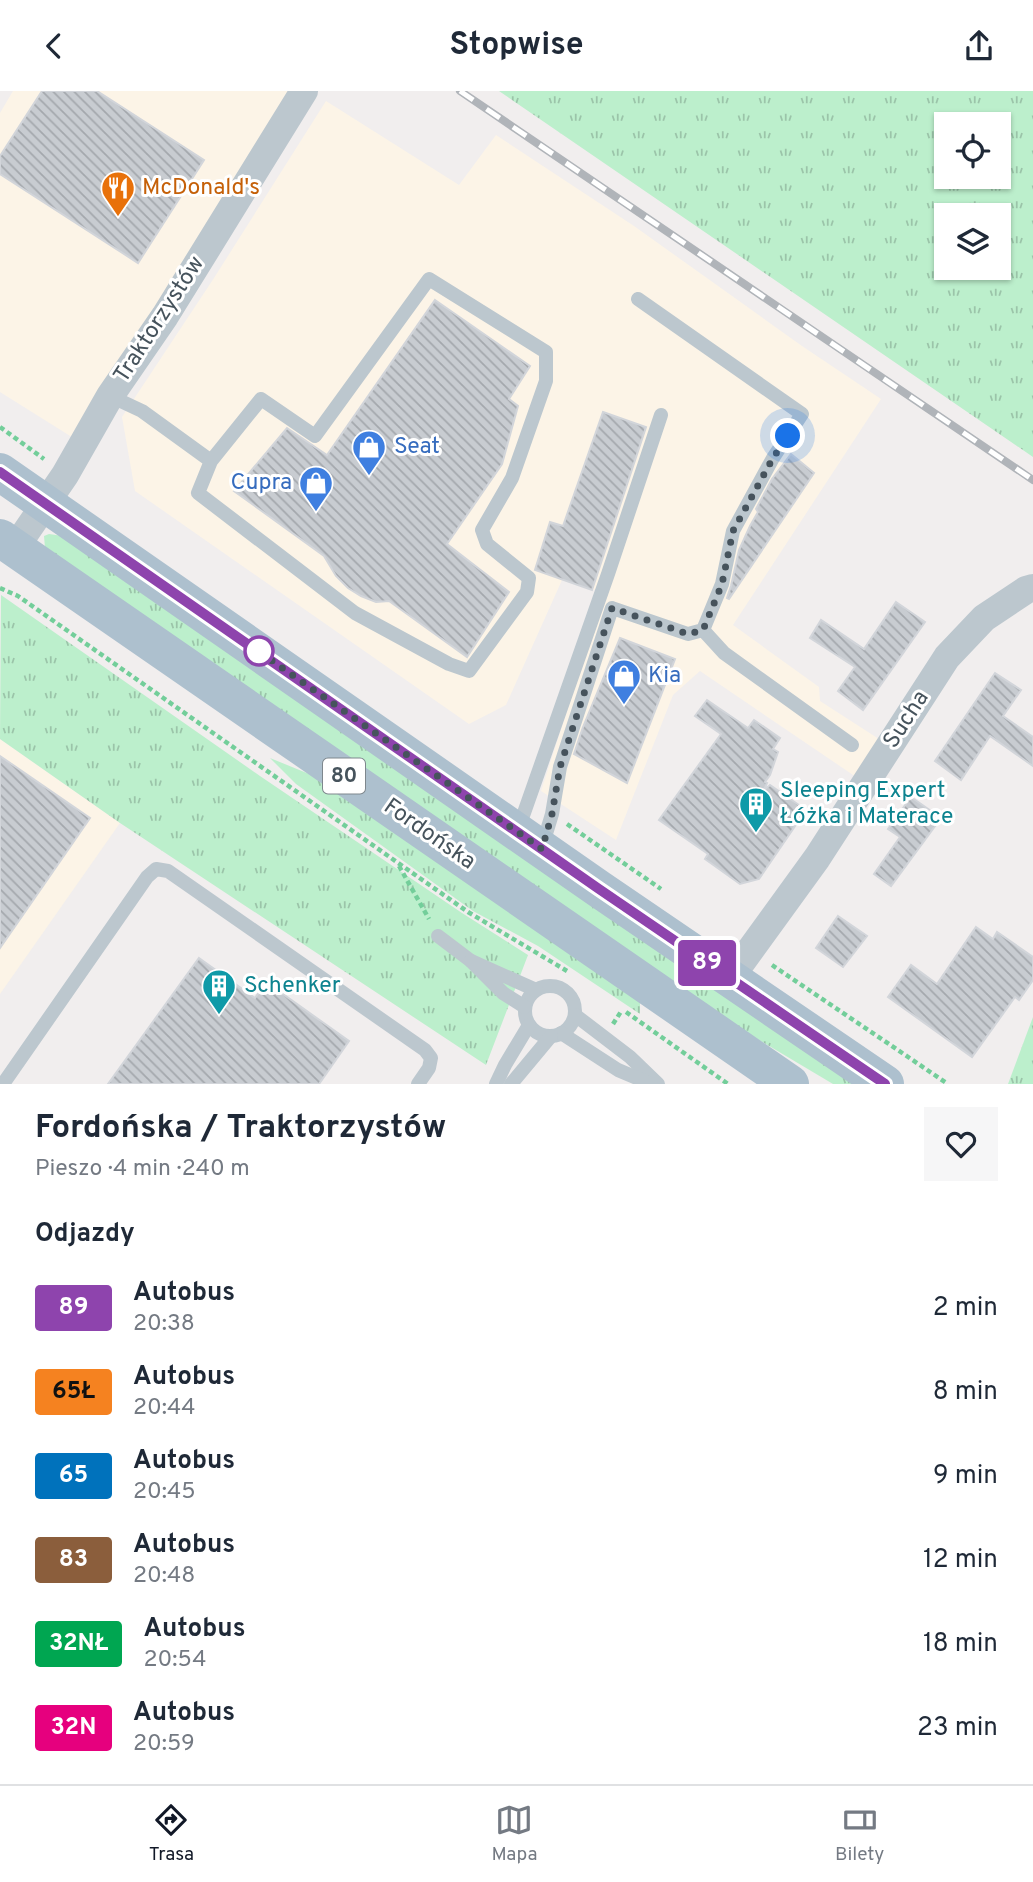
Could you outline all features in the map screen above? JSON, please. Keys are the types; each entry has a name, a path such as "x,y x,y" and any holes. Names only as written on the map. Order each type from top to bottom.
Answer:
{"main road":[{"name":"80","path":"0,472 56,489 530,840 884,1084"},
{"name":"Fordońska","path":"8,549 790,1084"}],"street":[{"name":"Traktorzystów","path":"8,549 56,489 110,396 165,316 304,91"},
{"name":"Sucha","path":"730,978 817,858 947,657 984,618 1033,588"}],"lane":[{"path":"429,279 546,352 546,381 512,478 482,530 486,544 529,578 527,592 469,671 449,664 355,613 198,493 211,461 261,398 315,436 429,279"},
{"path":"638,299 802,414 773,458 733,531 722,584 703,630"},
{"path":"110,396 142,411 211,461"},
{"path":"530,840 608,574 661,415"},
{"path":"530,840 552,814 560,767 612,608 688,634 703,630"},
{"path":"703,630 724,653 852,745"},
{"path":"3,1084 147,877 156,869 168,870 425,1049 430,1058 429,1068 418,1084"},
{"path":"438,936 471,961 503,993 525,1007"},
{"path":"471,961 536,991"},
{"path":"511,1084 556,1035 567,1029 575,1015 572,998 566,992 550,986 543,986 531,995 525,1007 530,1025 542,1035 556,1035 618,1070 651,1084"},
{"path":"575,1015 630,1057 658,1084"},
{"path":"496,1084 530,1025"}],"path":[{"path":"0,427 56,489"},
{"path":"0,588 18,596 468,912 577,978"},
{"path":"397,862 438,936"},
{"path":"614,1003 728,1084"}],"shaded area":[{"path":"13,91 299,91 75,439 0,392 0,113"},
{"path":"326,101 459,185 496,135 634,226 881,399 733,625 819,687 820,701 882,741 856,777 700,671 673,695 616,840 541,791 607,588 592,590 562,580 506,705 469,724 135,491 122,417"},
{"path":"0,739 120,823 0,994"}],"green space":[{"path":"499,91 1033,91 1033,457"},
{"path":"49,534 70,537 860,1084 833,1084 673,989 45,548 44,536"},
{"path":"1,595 260,776 528,955 486,1065 120,823 0,739"},
{"path":"270,758 319,778 640,1002 640,1014 538,946 473,911 296,784"},
{"path":"1033,1017 1033,1084 1008,1084"}],"building":[{"name":"McDonald's","path":"42,91 97,91 204,160 138,263 0,174 0,156"},
{"name":"Seat","path":"435,300 530,366 509,399 518,406 502,464 447,544 509,592 467,657 389,601 376,602 348,588 336,576 324,556 234,491 287,428 327,455"},
{"path":"603,412 646,427 592,590 535,570 550,522 563,526"},
{"path":"791,454 814,473 729,599 727,598 739,550 758,512 756,509 772,479"},
{"path":"896,602 925,622 863,710 838,691 855,667 810,638 821,620 864,649"},
{"name":"Kia","path":"620,638 675,659 627,783 574,754"},
{"path":"995,673 1021,690 1003,716 1033,737 1033,766 990,736 961,780 935,761"},
{"path":"707,700 748,728 754,720 780,738 773,749 778,752 764,790 770,785 806,810 759,879 740,884 705,859 708,854 659,820 721,734 695,716"},
{"path":"0,756 90,818 0,948"},
{"path":"911,797 941,818 891,886 874,874 900,837 888,829"},
{"path":"838,916 867,936 843,967 816,948"},
{"path":"976,927 993,939 997,932 1033,957 1033,980 1019,1000 1015,997 972,1057 888,997 911,965 937,984"},
{"name":"Schenker","path":"199,958 255,998 266,982 349,1041 319,1084 108,1084"}],"railway":[{"path":"460,91 1033,480"}],"bus line":[{"name":"89","path":"0,472 599,889 885,1084"}],"place":[{"name":"McDonald's","path":"118,218"},
{"name":"Seat","path":"369,477"},
{"name":"Cupra","path":"316,513"},
{"name":"Kia","path":"624,706"},
{"name":"Sleeping Expert Łóżka i Materace","path":"756,834"},
{"name":"Schenker","path":"219,1016"}],"route":[{"path":"259,651 255,649 542,849 552,814 560,767 612,608 688,634 703,630 722,584 733,531 788,436"}]}
